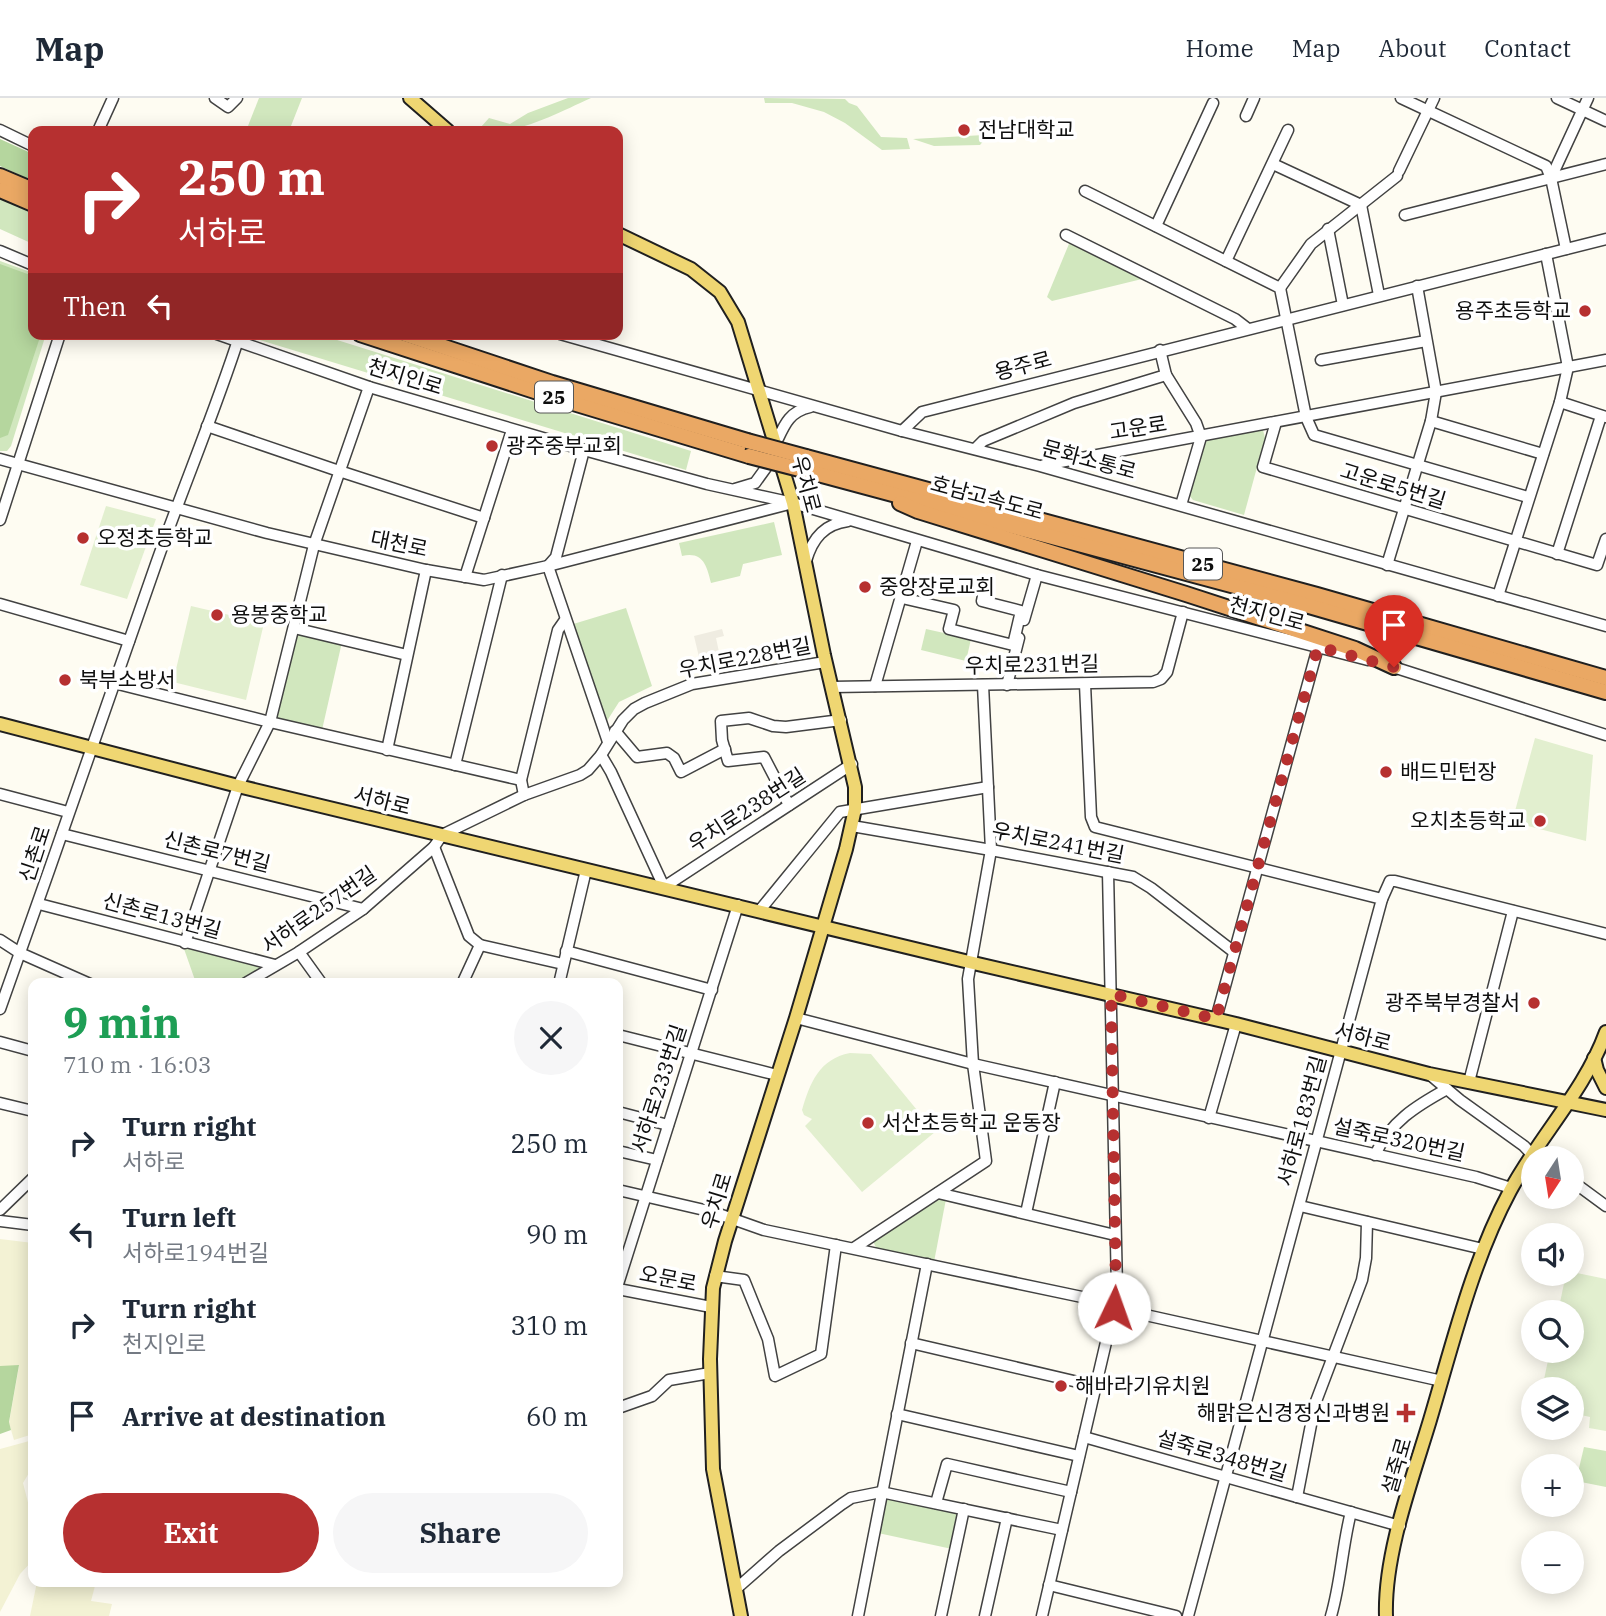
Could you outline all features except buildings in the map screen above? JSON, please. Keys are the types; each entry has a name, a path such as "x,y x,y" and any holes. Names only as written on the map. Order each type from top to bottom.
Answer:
{"highway":[{"path":"0,176 28,188"},
{"path":"0,190 28,202"},
{"name":"호남고속도로","path":"378,340 550,396 1317,595 1601,683"},
{"name":"호남고속도로","path":"423,340 748,449"},
{"name":"호남고속도로","path":"807,464 853,483 1601,683"},
{"path":"853,483 918,511 1355,649 1394,667"}],"main road":[{"path":"410,98 442,126"},
{"name":"우치로","path":"623,236 691,269 720,292 738,322 793,503 825,662 856,787 852,826 824,926 715,1276 711,1307 710,1373 713,1469 741,1616"},
{"name":"서하로","path":"0,724 238,786 1216,1019 1429,1074 1606,1110"},
{"name":"설죽로","path":"1541,1146 1594,1058 1606,1032"},
{"path":"1594,1058 1606,1088"},
{"name":"설죽로","path":"1386,1616 1388,1579 1400,1526 1442,1381 1483,1249 1511,1188 1521,1175"}],"street":[{"path":"100,126 113,98"},
{"path":"215,98 228,107 237,98"},
{"path":"1246,116 1254,98"},
{"path":"1401,98 1546,166 1566,248"},
{"path":"1434,98 1398,174 1311,244 1280,288 1306,417 1314,435 1528,497"},
{"path":"1557,98 1606,121"},
{"path":"1551,178 1588,98"},
{"path":"1156,226 1213,103"},
{"path":"0,130 28,144"},
{"path":"1226,261 1288,130"},
{"path":"1273,164 1362,205"},
{"path":"1405,215 1606,164"},
{"path":"1085,191 1280,288"},
{"path":"1362,205 1379,295"},
{"path":"1328,229 1343,305"},
{"path":"1066,235 1235,319 1248,329"},
{"name":"용주로","path":"902,431 922,412 1606,239"},
{"path":"0,251 28,262"},
{"path":"1498,596 1560,401 1568,367 1546,254"},
{"path":"1387,565 1431,421 1436,392 1417,286"},
{"path":"0,518 58,340"},
{"path":"92,749 238,340"},
{"name":"천지인로","path":"244,340 369,387 512,430 732,490 793,503 1037,575 1394,667 1606,735"},
{"name":"문화소통로","path":"581,340 902,431 1181,505 1606,626"},
{"path":"1321,360 1426,341"},
{"path":"975,449 983,441 1074,403 1166,375 1160,350"},
{"name":"고운로","path":"1040,466 1606,360"},
{"name":"고운로","path":"1166,375 1196,422 1201,437"},
{"path":"185,943 238,786 270,722 314,545 369,387"},
{"path":"1557,554 1603,417 1560,401"},
{"path":"732,490 755,483 762,477 790,415 815,407"},
{"path":"1431,421 1543,454"},
{"name":"고운로5번길","path":"1276,422 1263,467 1597,565 1606,539"},
{"path":"207,426 484,518"},
{"path":"465,577 512,430"},
{"path":"1181,505 1201,437"},
{"path":"584,450 556,557 548,566 608,742"},
{"name":"대천로","path":"0,459 314,545 484,580 793,503"},
{"path":"805,565 810,547 820,534 836,523 853,521"},
{"path":"875,686 917,541"},
{"path":"387,750 426,570"},
{"path":"455,765 502,575"},
{"path":"1007,685 1037,575"},
{"path":"902,598 954,610 949,629 1013,645 1021,611 982,601 984,596"},
{"path":"0,604 129,641"},
{"name":"우치로231번길","path":"832,687 1153,682 1161,679 1167,672 1182,612"},
{"path":"524,796 521,780 558,630 565,620"},
{"path":"294,628 407,655"},
{"path":"1216,1019 1318,647"},
{"name":"우치로228번길","path":"442,835 524,796 588,771 634,709 692,684 825,662"},
{"path":"114,683 521,780"},
{"path":"1085,684 1091,817 1095,827 1382,899 1386,886 1390,881 1395,881 1606,934"},
{"path":"854,1248 986,1161 973,1064 968,979 991,850 983,685"},
{"path":"789,805 764,757 729,761 724,749 721,721 750,718 773,726 786,727 841,720"},
{"path":"615,732 637,757 667,753 674,758 681,772 724,749"},
{"name":"신촌로","path":"0,1009 92,749"},
{"path":"601,755 664,887"},
{"name":"우치로238번길","path":"664,887 852,764"},
{"path":"760,910 841,813 855,808 988,787"},
{"path":"0,794 68,812"},
{"name":"우치로241번길","path":"852,826 1140,880 1234,952"},
{"name":"신촌로7번길","path":"62,834 363,908"},
{"name":"서하로257번길","path":"254,978 299,952 363,908 434,847 442,835"},
{"path":"434,847 469,936 481,945 563,964"},
{"path":"560,978 586,870"},
{"path":"1042,1616 1114,1308 1116,1289 1108,872"},
{"name":"서하로183번길","path":"1188,1616 1382,899"},
{"name":"신촌로13번길","path":"39,904 275,965"},
{"name":"서하로233번길","path":"623,1270 738,905"},
{"path":"1469,1082 1513,911"},
{"path":"0,940 20,953 76,978"},
{"path":"465,978 481,945"},
{"path":"566,951 712,990"},
{"path":"299,952 318,978"},
{"name":"설죽로320번길","path":"796,1018 973,1064 1487,1180 1511,1188"},
{"path":"1209,1118 1236,1024"},
{"path":"623,1036 777,1076"},
{"path":"0,1042 28,1050"},
{"path":"1429,1074 1524,1146"},
{"path":"1026,1213 1055,1083"},
{"path":"1375,1155 1393,1125 1423,1102 1447,1089"},
{"path":"0,1103 28,1110"},
{"path":"623,1113 668,1125"},
{"path":"623,1152 657,1160"},
{"path":"0,1210 28,1183"},
{"path":"1584,1190 1606,1206"},
{"path":"623,1191 713,1212 764,1230 1101,1301 1114,1308 1442,1381"},
{"path":"939,1193 1115,1235"},
{"path":"1300,1206 1483,1249"},
{"path":"0,1221 28,1224"},
{"path":"1297,1497 1312,1415 1362,1280 1367,1222"},
{"path":"715,1276 744,1280 768,1339 775,1376 821,1354 836,1245"},
{"path":"858,1616 927,1264"},
{"name":"오문로","path":"623,1288 711,1307"},
{"path":"911,1343 1095,1386"},
{"path":"623,1406 652,1396 668,1380 710,1373"},
{"path":"897,1414 1079,1457"},
{"name":"설죽로348번길","path":"1084,1437 1400,1526"},
{"path":"936,1503 947,1464 1071,1492"},
{"path":"736,1589 779,1551 842,1504 851,1498 881,1492 1062,1530"},
{"path":"941,1616 964,1508"},
{"path":"1331,1616 1339,1586 1350,1512"},
{"path":"985,1616 1007,1518"},
{"path":"1049,1586 1176,1616"}],"green space":[{"path":"259,98 302,98 291,126 248,126"},
{"path":"568,98 591,98 525,126 482,126 489,118 510,124 528,113"},
{"path":"764,98 845,99 857,106 881,137 907,138 910,149 882,150 845,123 824,112 792,103 765,103"},
{"path":"984,135 985,139 980,145 934,146 913,139"},
{"path":"0,139 28,152 28,179 0,166"},
{"path":"0,196 28,208 28,242 0,229"},
{"path":"1071,239 1143,276 1142,279 1052,301 1047,297"},
{"path":"0,261 28,271 28,340 44,340 11,446 7,451 0,451"},
{"path":"0,264 28,274 28,340 39,340 8,435 0,438"},
{"path":"260,340 337,340 691,451 686,470"},
{"path":"1263,430 1265,438 1244,515 1193,500 1188,494 1201,448 1209,439"},
{"path":"106,506 156,519 127,599 80,585"},
{"path":"774,522 782,555 743,564 740,576 711,583 703,561 695,556 682,556 679,543"},
{"path":"191,606 264,623 246,700 173,682"},
{"path":"626,608 652,686 619,702 605,724 570,625"},
{"path":"926,629 971,639 966,661 921,650"},
{"path":"300,631 342,642 322,730 274,719 295,634"},
{"path":"1535,738 1593,755 1586,841 1512,822"},
{"path":"183,946 265,967 244,978 194,978"},
{"name":"서산초등학교 운동장","path":"850,1053 871,1054 935,1132 862,1192 805,1126 812,1119 804,1115 802,1110 817,1074 831,1061"},
{"path":"937,1199 946,1199 934,1262 877,1250 873,1241"},
{"path":"0,1239 28,1242 28,1436 14,1440 9,1423 19,1366 0,1366"},
{"path":"1584,1274 1606,1279 1606,1431 1589,1428 1590,1417 1584,1416 1584,1377 1545,1377 1547,1363 1584,1363 1584,1300 1561,1300 1563,1286 1584,1286"},
{"path":"19,1365 9,1422 11,1430 0,1434 0,1366"},
{"path":"28,1441 28,1474 23,1483 28,1502 28,1565 20,1574 0,1612 0,1449"},
{"path":"1584,1447 1606,1451 1606,1487 1584,1483"},
{"path":"886,1496 960,1513 952,1549 878,1533"},
{"path":"36,1587 95,1587 91,1601 112,1604 109,1616 30,1616"}],"shaded area":[{"path":"722,629 724,636 716,638 719,652 699,657 694,636"}],"place":[{"name":"전남대학교","path":"964,130"},
{"name":"용주초등학교","path":"1585,311"},
{"name":"광주중부교회","path":"492,446"},
{"name":"오정초등학교","path":"83,538"},
{"name":"중앙장로교회","path":"865,587"},
{"name":"용봉중학교","path":"217,615"},
{"name":"북부소방서","path":"65,680"},
{"name":"배드민턴장","path":"1386,772"},
{"name":"오치초등학교","path":"1540,821"},
{"name":"광주북부경찰서","path":"1534,1003"},
{"name":"서산초등학교 운동장","path":"868,1123"},
{"name":"해바라기유치원","path":"1061,1386"},
{"name":"해맑은신경정신과병원","path":"1406,1413"}],"route":[{"path":"1114,1308 1116,1289 1111,994 1216,1019 1318,647 1394,667"}]}
